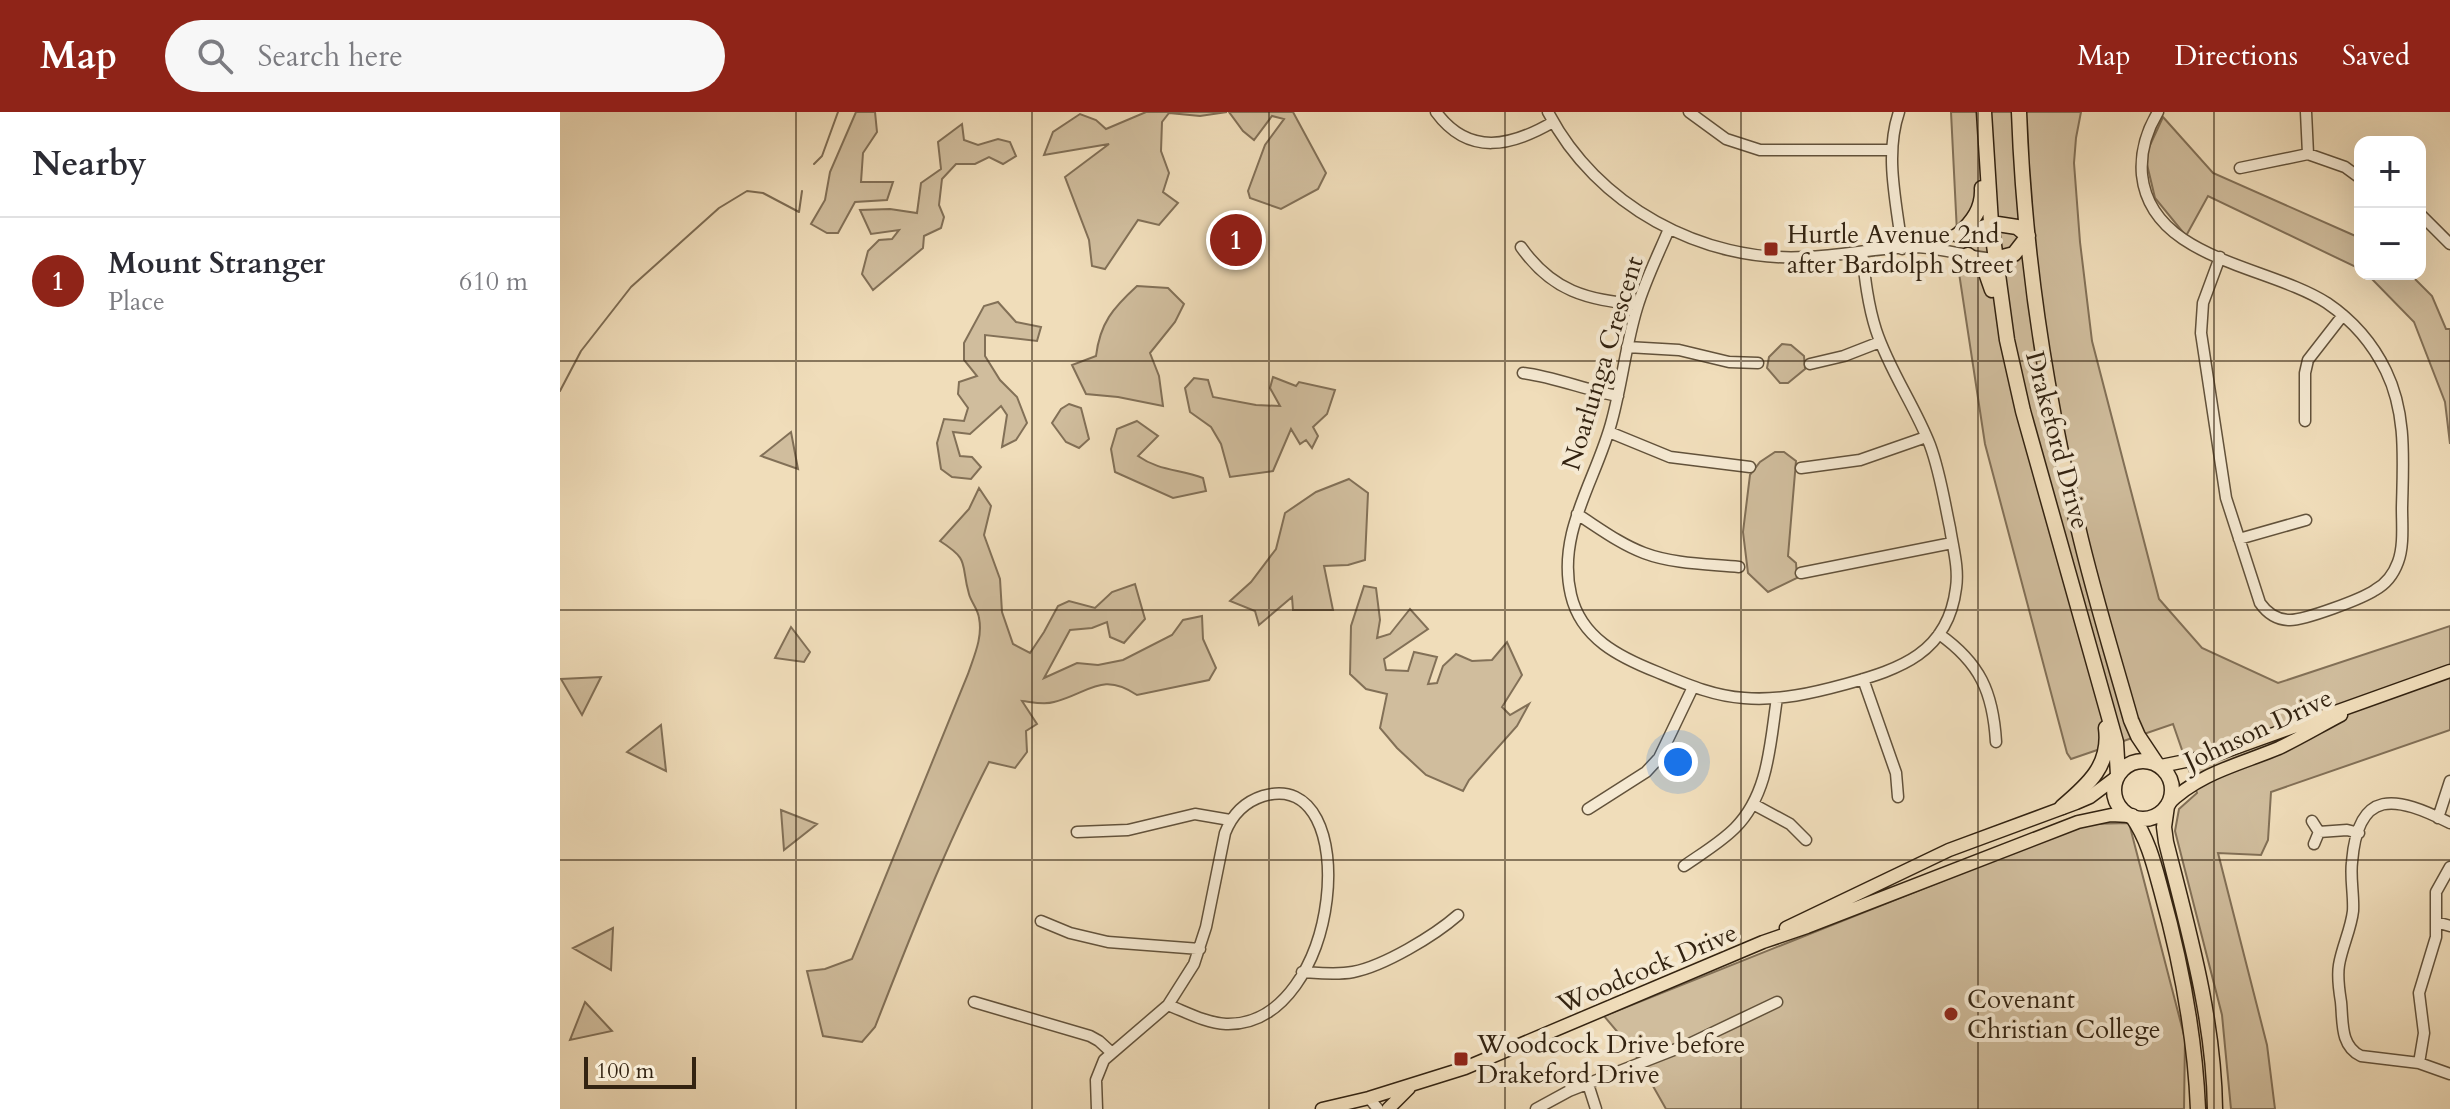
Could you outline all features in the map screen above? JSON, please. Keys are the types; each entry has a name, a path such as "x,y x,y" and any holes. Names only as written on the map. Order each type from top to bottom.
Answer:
{"highway":[{"name":"Drakeford Drive","path":"1984,112 1991,223 2007,340 2023,411 2106,700 2116,742 2118,775"},
{"name":"Drakeford Drive","path":"2019,112 2028,236 2053,413 2078,527 2131,720 2158,765"},
{"path":"1958,235 1977,215 1982,199 1980,155 1985,140"},
{"path":"1991,223 2017,227 2028,236 2014,254 1995,259"},
{"path":"1968,255 1978,262 1989,278 1997,320 2007,340"},
{"path":"2062,807 2088,786 2102,764 2107,741 2102,711 2106,700"},
{"path":"2198,1109 2192,1043 2178,957 2145,837 2119,805 2114,791 2118,775 2133,763 2142,761 2158,765 2172,787 2164,827 2166,842 2200,977 2211,1051 2215,1109"},
{"path":"2131,816 2147,818 2167,806"}],"main road":[{"name":"Johnson Drive","path":"2158,765 2215,755 2450,671"},
{"name":"Johnson Drive","path":"2167,806 2183,789 2206,776 2281,747 2371,699"},
{"name":"Woodcock Drive","path":"1763,942 1929,859 2090,797 2118,775"},
{"name":"Woodcock Drive","path":"1329,1108 1368,1103 1465,1068 1763,942 2078,822 2111,815 2131,816"},
{"path":"1388,1109 1415,1084"}],"street":[{"path":"1436,112 1458,133 1486,143 1518,140 1551,117 1577,156 1609,188 1644,215 1712,246 1773,257 1805,258 1915,247 1991,223"},
{"path":"1689,112 1726,139 1751,148 1778,151 1891,150"},
{"path":"1899,112 1891,150 1902,249"},
{"path":"2158,112 2144,140 2141,157 2143,182 2151,206 2172,232 2184,241 2308,293 2343,315 2374,350 2386,370 2398,402 2403,448 2401,544 2397,564 2386,581 2364,596 2300,618 2280,619 2266,611 2260,603 2221,475 2201,333 2203,303 2220,257"},
{"path":"2306,112 2308,154"},
{"path":"2240,168 2308,154 2345,167 2354,174"},
{"path":"2426,220 2450,244"},
{"name":"Noarlunga Crescent","path":"1669,229 1638,305 1609,432 1577,514 1567,565 1571,594 1580,616 1597,640 1624,659 1693,687 1744,698 1777,698 1811,693 1906,665 1939,634 1953,605 1957,574 1940,477 1926,437 1880,342 1870,308 1862,252"},
{"path":"1521,247 1545,276 1561,287 1596,300 1638,305"},
{"path":"1915,247 1995,259"},
{"path":"2305,421 2305,369 2308,360 2343,315"},
{"path":"1810,364 1844,356 1880,342"},
{"path":"1627,347 1679,350 1729,362 1758,363"},
{"path":"1523,373 1548,376 1583,389 1618,396"},
{"path":"1609,432 1678,459 1750,467"},
{"path":"1801,468 1860,460 1926,437"},
{"path":"1577,514 1646,554 1663,559 1739,567"},
{"path":"2239,539 2306,520"},
{"path":"1801,573 1952,543"},
{"path":"1939,634 1959,648 1976,667 1994,715 1996,742"},
{"path":"1863,679 1896,773 1898,797"},
{"path":"1588,809 1646,772 1659,758 1693,687"},
{"path":"1684,866 1724,839 1753,804 1766,767 1777,698"},
{"path":"2438,818 2450,781"},
{"path":"1097,1109 1096,1080 1099,1070 1112,1053 1168,1005 1200,949 1230,820 1244,805 1256,798 1280,794 1303,802 1318,821 1328,857 1328,899 1321,931 1290,992 1278,1004 1243,1022 1214,1022 1168,1005"},
{"path":"2450,823 2401,804 2386,802 2369,811 2352,861 2353,914 2338,978 2345,1040 2349,1047 2361,1056 2419,1063 2450,1074"},
{"path":"1753,804 1790,824 1806,840"},
{"path":"1077,832 1128,830 1195,814 1230,820"},
{"path":"2312,821 2319,832"},
{"path":"2319,832 2347,830 2359,833"},
{"path":"2314,844 2319,832"},
{"path":"2419,1063 2424,1033 2419,993 2436,937 2436,892 2450,867"},
{"path":"1302,972 1349,973 1370,967 1439,931 1458,915"},
{"path":"1041,921 1070,933 1108,942 1200,949"},
{"path":"2436,922 2450,926"},
{"path":"974,1002 1090,1036 1112,1053"},
{"path":"1536,1109 1569,1091 1689,1044 1777,1002"},
{"path":"1588,1084 1596,1109"},
{"path":"1368,1103 1378,1109"}],"shaded area":[{"path":"856,112 875,112 877,132 863,153 861,182 893,182 887,200 855,202 838,233 827,233 811,224 825,200 830,172"},
{"path":"1146,112 1227,112 1200,116 1169,113 1162,122 1161,151 1169,173 1163,192 1178,203 1159,225 1138,220 1105,269 1092,266 1089,240 1065,177 1109,144 1044,155 1053,132 1080,114 1096,120 1106,129"},
{"path":"1229,112 1293,112 1326,173 1318,189 1281,209 1250,198 1248,191 1265,145 1284,119 1272,116 1254,140"},
{"path":"1951,112 2081,112 2074,163 2092,341 2159,599 2202,648 2278,683 2450,626 2450,730 2271,792 2268,840 2261,855 2218,853 2267,1045 2275,1109 2231,1109 2222,1015 2175,831 2179,809 2197,793 2173,724 2071,759 2067,753 1985,444 1959,273"},
{"path":"2163,117 2213,173 2354,235 2354,266 2208,196 2186,236 2155,198 2145,156"},
{"path":"962,124 964,140 978,145 998,139 1010,142 1016,156 1003,164 989,157 975,164 956,164 942,179 939,205 944,217 941,228 924,236 923,248 873,290 862,274 868,251 879,240 892,239 899,230 871,234 860,210 890,209 917,213 921,183 941,169 938,142"},
{"path":"2373,280 2416,280 2432,296 2446,329 2450,329 2450,444 2445,402 2414,322"},
{"path":"1137,286 1168,288 1184,304 1175,322 1150,353 1159,376 1163,406 1086,394 1072,365 1096,356 1109,317"},
{"path":"998,302 1016,322 1041,327 1037,341 985,335 985,356 1000,380 1017,397 1027,423 1016,440 1002,447 1007,415 1001,406 970,434 953,432 960,456 972,457 981,467 971,479 952,477 941,469 937,443 944,419 964,421 968,408 958,394 959,382 977,376 964,360 964,343 984,306"},
{"path":"1782,344 1791,345 1804,356 1805,369 1788,383 1780,383 1767,368 1769,357"},
{"path":"1273,377 1296,386 1299,382 1335,390 1327,414 1313,427 1318,436 1312,448 1306,440 1300,444 1291,429 1273,471 1230,477 1221,444 1211,427 1190,412 1185,388 1194,378 1208,380 1213,397 1280,406 1270,388"},
{"path":"1069,404 1081,408 1089,439 1079,448 1066,442 1052,423 1061,409"},
{"path":"1137,421 1158,436 1138,456 1161,467 1203,478 1206,491 1173,498 1115,472 1111,449 1117,429"},
{"path":"791,432 798,469 761,456"},
{"path":"1775,452 1784,452 1796,461 1788,556 1796,563 1797,578 1768,592 1748,573 1743,532 1750,475 1760,462"},
{"path":"1349,479 1368,493 1365,560 1348,565 1324,566 1333,610 1293,610 1292,597 1259,625 1255,611 1230,601 1251,582 1276,549 1285,513 1316,492"},
{"path":"979,488 991,506 984,535 1000,579 1002,612 1013,644 1030,653 1058,606 1069,601 1095,608 1112,592 1135,584 1145,619 1124,643 1110,637 1107,622 1092,628 1070,630 1044,678 1077,663 1098,665 1123,660 1172,635 1183,620 1202,616 1203,639 1216,668 1209,680 1137,695 1125,688 1105,684 1050,703 1022,701 1037,724 1026,731 1027,752 1015,768 989,762 943,860 875,1027 862,1042 823,1036 807,971 825,969 852,959 977,646 979,618 969,594 963,563 940,541 969,509"},
{"path":"1364,586 1376,588 1380,620 1377,638 1390,634 1410,609 1428,629 1384,659 1386,670 1408,671 1414,652 1437,657 1428,684 1437,683 1443,666 1456,654 1472,661 1492,660 1507,642 1522,675 1502,707 1510,715 1529,704 1517,726 1469,780 1463,791 1426,775 1397,748 1380,728 1387,694 1366,689 1350,674 1351,626"},
{"path":"791,627 810,652 804,662 775,658"},
{"path":"601,677 582,715 561,679"},
{"path":"661,725 666,771 627,752"},
{"path":"781,810 817,824 784,850"},
{"path":"2129,823 2185,1039 2184,1109 1666,1109 1632,1049 1604,1016 2050,838 2090,824"},
{"path":"613,928 611,970 573,948"},
{"path":"585,1002 612,1031 570,1040"}],"waterway":[{"path":"814,164 822,156 838,112"},
{"path":"560,391 581,351 631,287 719,208 747,191 763,193 799,212 802,191"}],"place":[{"name":"Mount Stranger","path":"1236,240"},
{"name":"Hurtle Avenue 2nd after Bardolph Street","path":"1771,249"},
{"name":"Covenant Christian College","path":"1951,1014"},
{"name":"Woodcock Drive before Drakeford Drive","path":"1461,1059"}]}
